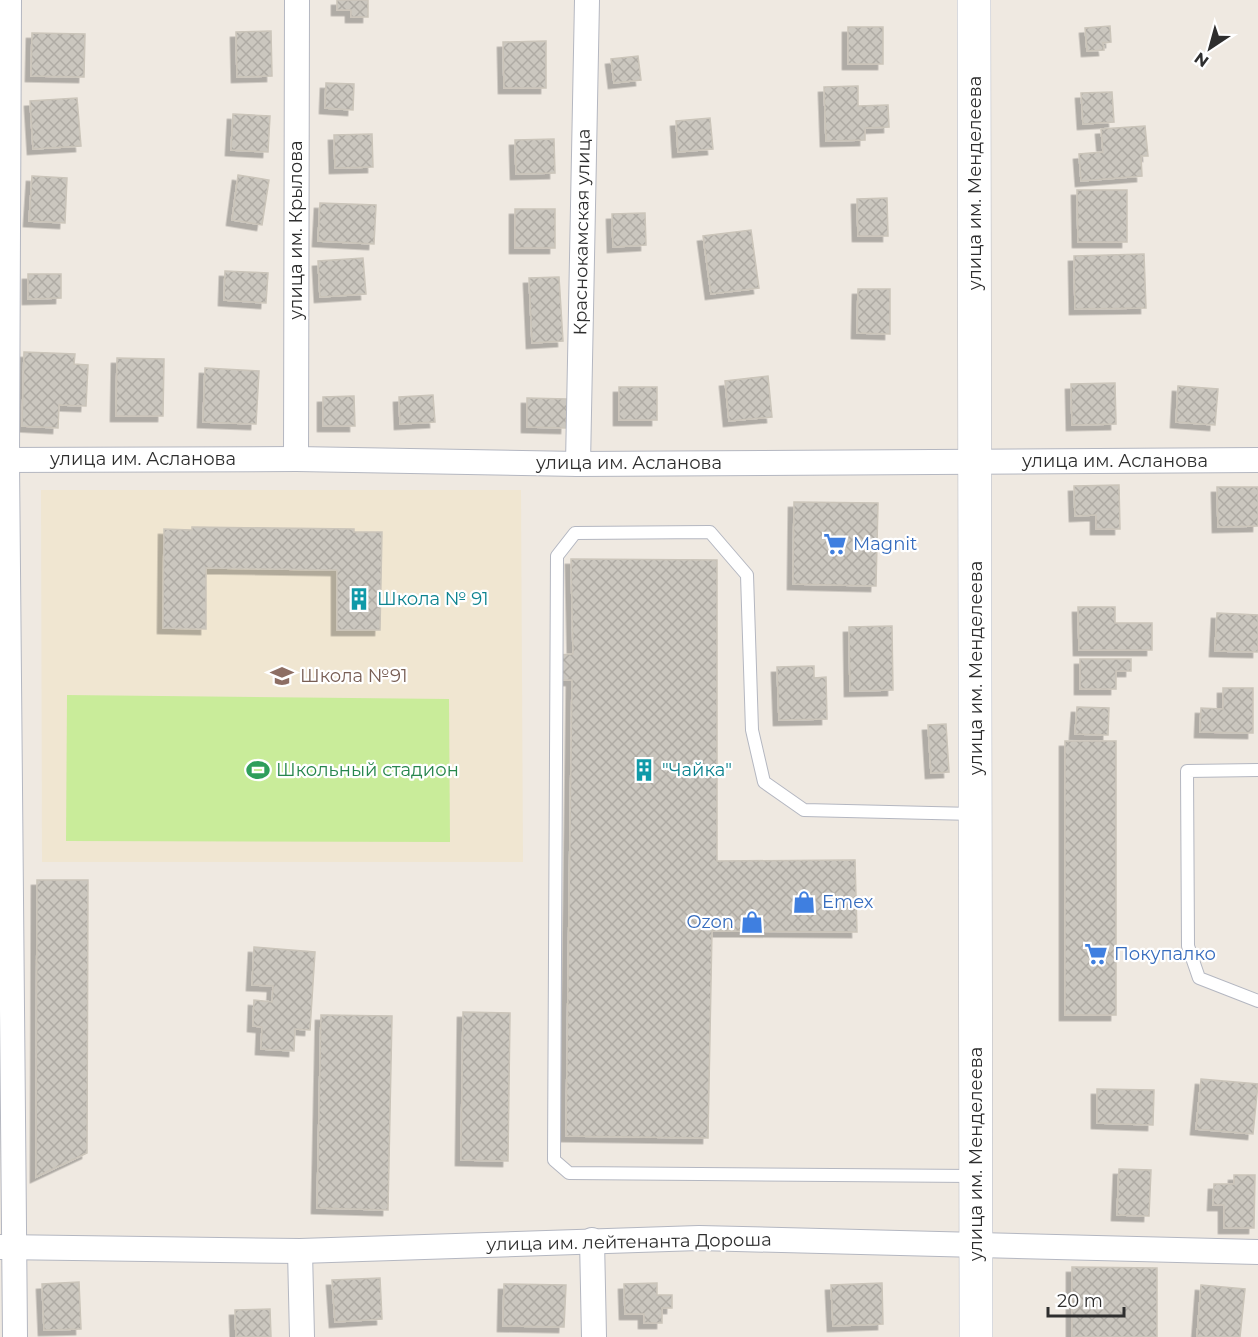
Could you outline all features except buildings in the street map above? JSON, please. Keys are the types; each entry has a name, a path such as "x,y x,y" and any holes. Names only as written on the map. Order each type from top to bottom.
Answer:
{"main road":[{"name":"улица им. Менделеева","path":"974,0 977,462 976,1337"}],"street":[{"path":"9,0 4,460 7,1246 15,1337"},
{"name":"улица им. Крылова","path":"296,459 297,0"},
{"name":"Краснокамская улица","path":"578,464 587,0"},
{"name":"улица им. Асланова","path":"4,460 296,459 578,464 1258,460"},
{"name":"улица им. лейтенанта Дороша","path":"7,1246 300,1251 699,1238 1258,1252"},
{"path":"592,1240 594,1337"},
{"path":"300,1251 302,1337"}],"lane":[{"path":"975,814 804,810 764,783 752,729 747,575 710,531 575,533 557,556 554,1160 569,1173 976,1176"},
{"path":"1258,770 1187,771 1186,799 1188,946 1199,978 1258,1001"}],"shaded area":[{"name":"Школа №91","path":"41,490 521,490 523,862 42,862"}],"green space":[{"name":"Школьный стадион","path":"67,695 449,699 450,842 66,841"}],"place":[{"name":"Magnit","path":"835,544"},
{"name":"Школа № 91","path":"359,599"},
{"name":"Школа №91","path":"282,676"},
{"name":"Школьный стадион","path":"258,770"},
{"name":"\"Чайка\"","path":"644,770"},
{"name":"Emex","path":"804,902"},
{"name":"Ozon","path":"752,922"},
{"name":"Покупалко","path":"1096,954"}]}
